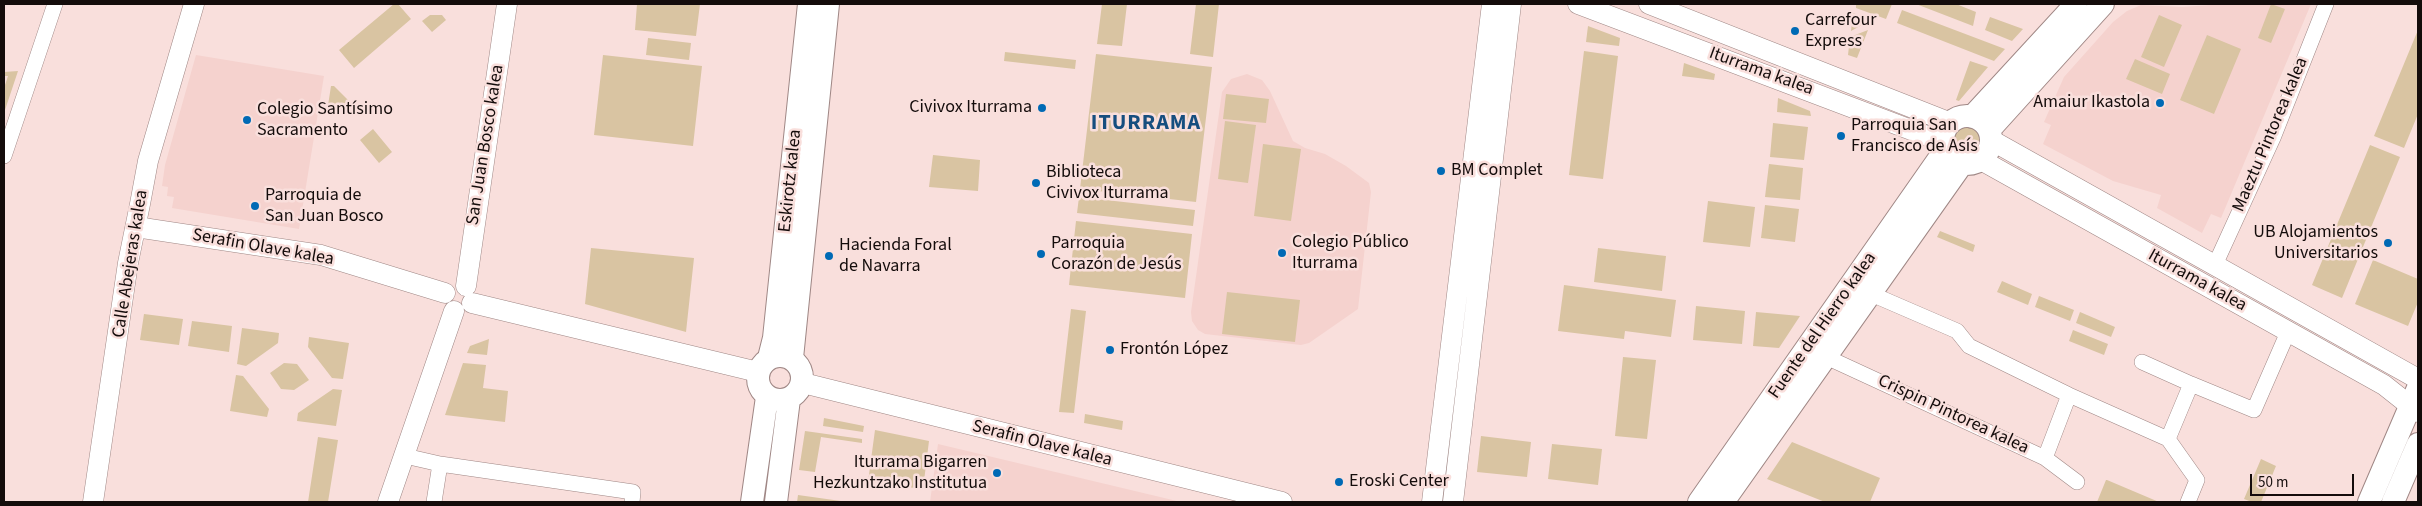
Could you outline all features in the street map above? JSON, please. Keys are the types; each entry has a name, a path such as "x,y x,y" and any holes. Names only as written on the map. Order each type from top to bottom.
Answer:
{"main road":[{"name":"Eskirotz kalea","path":"764,365 774,338 809,4"},
{"name":"Eskirotz kalea","path":"792,358 828,4"},
{"path":"1984,129 2076,4"},
{"path":"1984,129 2103,4"},
{"path":"1958,118 1984,129 1990,147 1956,148 1958,118"},
{"name":"Fuente del Hierro kalea","path":"1723,502 1869,293 1956,148"},
{"name":"Fuente del Hierro kalea","path":"1699,502 1875,254 1956,148"},
{"path":"776,502 796,391 803,374 799,365 792,358 780,355 764,365 759,386 767,397 778,401 796,391"},
{"path":"752,502 767,397"},
{"path":"2369,502 2416,402"},
{"path":"2394,502 2418,444"}],"street":[{"path":"4,156 56,4"},
{"name":"Calle Abejeras kalea","path":"94,502 128,263 148,161 194,4"},
{"name":"Calle Abejeras kalea","path":"186,30 206,4"},
{"name":"San Juan Bosco kalea","path":"388,502 464,300 507,4"},
{"path":"1432,502 1492,4"},
{"path":"1453,502 1511,4"},
{"name":"Iturrama kalea","path":"1578,4 1956,148"},
{"name":"Iturrama kalea","path":"1649,4 1956,148 2416,402"},
{"name":"Maeztu Pintorea kalea","path":"2215,265 2273,138 2326,4"},
{"name":"Iturrama kalea","path":"1984,129 2215,265 2418,379"},
{"name":"Serafin Olave kalea","path":"136,227 321,255 445,293 444,300 448,307 464,300"},
{"path":"1869,293 1957,331 1969,346 2069,395 2168,439 2197,480 2188,502"},
{"path":"464,300 764,365"},
{"path":"2142,362 2254,410 2288,332"},
{"name":"Crispin Pintorea kalea","path":"1824,356 2045,458 2077,482"},
{"path":"2168,439 2191,384"},
{"name":"Serafin Olave kalea","path":"796,391 1282,502"},
{"path":"2045,458 2069,395"},
{"path":"404,456 440,464 633,492 632,502"},
{"path":"434,502 440,464"}],"shaded area":[{"path":"394,4 398,4 411,19 354,68 339,50"},
{"path":"637,4 700,4 696,36 635,30"},
{"path":"1102,4 1127,4 1122,46 1097,44"},
{"path":"1196,4 1219,4 1213,57 1190,54"},
{"path":"1856,4 1892,4 1886,19 1856,8"},
{"path":"1916,4 1956,4 1976,12 1973,26"},
{"name":"Amaiur Ikastola","path":"2226,4 2311,4 2221,218 2211,214 2202,233 2157,208 2161,195 2113,181 2043,144 2051,125 2044,122 2064,77 2113,22 2127,11 2141,5 2182,7"},
{"path":"2271,4 2285,9 2271,43 2258,38"},
{"path":"1902,10 2005,49 1994,61 1897,23"},
{"path":"1853,13 1871,20 1851,31"},
{"path":"430,15 442,15 446,20 432,32 422,21"},
{"path":"2159,15 2182,25 2164,67 2141,57"},
{"path":"1990,17 2023,29 2012,41 1985,30"},
{"path":"1588,26 1620,38 1619,46 1586,42"},
{"path":"1868,30 1857,58 1848,55 1850,37"},
{"path":"2418,30 2418,114 2404,148 2374,136"},
{"path":"2207,35 2241,49 2214,114 2180,100"},
{"path":"648,38 691,43 689,60 646,55"},
{"path":"1584,51 1618,56 1603,179 1569,175"},
{"path":"1005,52 1076,60 1075,69 1004,61"},
{"path":"1096,54 1212,67 1196,202 1080,189"},
{"name":"Colegio Santísimo Sacramento","path":"196,55 324,76 299,229 172,208 174,197 167,196 168,187 162,186 165,165"},
{"path":"603,55 702,66 693,146 594,135"},
{"path":"2135,59 2170,74 2162,94 2126,79"},
{"path":"1970,61 1988,67 1959,101 1956,100"},
{"path":"1684,63 1715,74 1714,80 1682,76"},
{"path":"18,71 4,113 4,88 8,76 4,76 4,72"},
{"name":"Colegio Público Iturrama","path":"1247,74 1262,80 1270,91 1293,141 1305,148 1325,154 1346,166 1369,183 1371,192 1358,309 1309,343 1301,345 1205,334 1198,330 1192,321 1191,312 1222,92 1231,79"},
{"path":"331,86 334,86 350,102 335,114 327,112"},
{"path":"1226,94 1269,99 1266,123 1223,119"},
{"path":"1778,98 1810,111 1811,116 1777,112"},
{"path":"1225,121 1256,125 1248,183 1218,179"},
{"path":"1773,123 1808,127 1804,160 1770,157"},
{"path":"1967,126 1976,130 1980,139 1976,148 1967,152 1958,148 1954,139 1958,130"},
{"path":"373,129 392,152 379,163 360,140"},
{"path":"1263,144 1301,149 1291,221 1254,216"},
{"path":"2370,145 2400,157 2342,298 2312,285"},
{"path":"933,155 980,160 978,191 929,187"},
{"path":"1769,164 1803,168 1800,200 1765,197"},
{"path":"1079,197 1195,210 1193,226 1077,213"},
{"path":"1708,201 1755,207 1750,247 1703,242"},
{"path":"1765,205 1799,209 1795,242 1761,238"},
{"path":"1076,221 1192,234 1185,298 1069,285"},
{"path":"1940,231 1975,245 1973,252 1937,237"},
{"path":"591,248 694,258 686,332 585,304"},
{"path":"1598,248 1666,256 1662,291 1594,282"},
{"path":"2373,260 2418,279 2418,302 2408,326 2355,304"},
{"path":"2002,281 2032,294 2028,305 1997,292"},
{"path":"1564,285 1676,300 1671,337 1625,331 1624,339 1558,331"},
{"path":"1227,292 1300,300 1295,342 1222,334"},
{"path":"2039,296 2074,310 2070,321 2035,307"},
{"path":"1696,306 1745,311 1742,344 1693,340"},
{"path":"1071,309 1086,311 1074,413 1059,412"},
{"path":"1756,312 1800,316 1779,348 1753,346"},
{"path":"2080,312 2115,327 2111,337 2076,323"},
{"path":"144,314 183,319 179,345 140,340"},
{"path":"192,321 232,326 229,352 188,346"},
{"path":"242,328 279,333 278,343 246,366 237,364"},
{"path":"2073,330 2108,344 2104,355 2069,341"},
{"path":"309,337 349,343 343,379 332,378 308,347"},
{"path":"489,339 487,355 467,353 470,346"},
{"path":"1623,357 1656,360 1647,439 1615,436"},
{"path":"284,363 297,364 309,380 294,390 281,389 270,373"},
{"path":"463,363 486,365 483,388 508,391 505,422 445,415"},
{"path":"236,375 243,376 269,409 267,417 230,411"},
{"path":"333,389 342,390 336,426 297,421 298,413"},
{"path":"1085,414 1123,421 1122,430 1084,423"},
{"path":"824,418 864,426 863,432 823,426"},
{"path":"875,430 929,441 923,489 868,482"},
{"path":"805,431 862,439 862,443 821,437 815,472 799,470"},
{"path":"1481,436 1531,442 1527,477 1477,472"},
{"path":"318,437 338,440 328,502 308,502"},
{"path":"1792,442 1880,478 1870,502 1825,502 1767,479"},
{"name":"Iturrama Bigarren Hezkuntzako Institutua","path":"938,444 1181,502 930,502"},
{"path":"1552,444 1602,449 1598,485 1548,479"},
{"path":"2261,459 2276,466 2261,502 2252,502 2244,499"},
{"path":"2107,480 2159,502 2097,502"},
{"path":"798,495 848,502 797,502"}],"place":[{"name":"Carrefour Express","path":"1795,31"},
{"name":"Amaiur Ikastola","path":"2160,103"},
{"name":"Civivox Iturrama","path":"1042,108"},
{"name":"Colegio Santísimo Sacramento","path":"247,120"},
{"name":"Parroquia San Francisco de Asís","path":"1841,136"},
{"name":"BM Complet","path":"1441,171"},
{"name":"Biblioteca Civivox Iturrama","path":"1036,183"},
{"name":"Parroquia de San Juan Bosco","path":"255,206"},
{"name":"UB Alojamientos Universitarios","path":"2388,243"},
{"name":"Colegio Público Iturrama","path":"1282,253"},
{"name":"Parroquia Corazón de Jesús","path":"1041,254"},
{"name":"Hacienda Foral de Navarra","path":"829,256"},
{"name":"Frontón López","path":"1110,350"},
{"name":"Iturrama Bigarren Hezkuntzako Institutua","path":"997,473"},
{"name":"Eroski Center","path":"1339,482"}],"district":[{"name":"ITURRAMA","path":"1146,124"}]}
